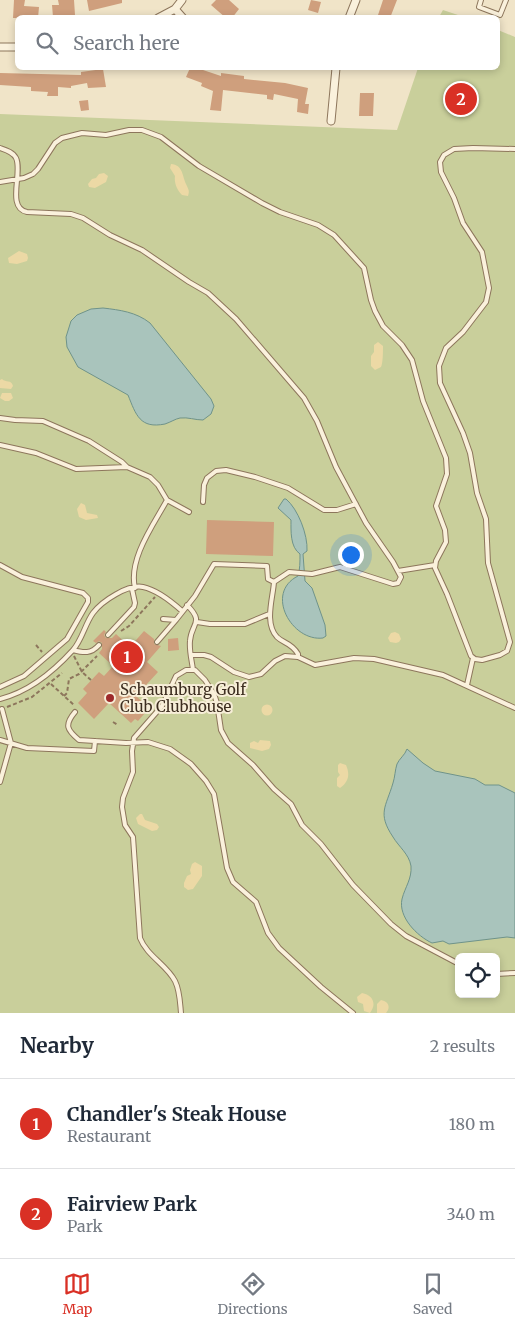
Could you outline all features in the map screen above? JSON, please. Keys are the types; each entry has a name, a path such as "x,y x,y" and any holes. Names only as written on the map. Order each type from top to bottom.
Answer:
{"street":[{"path":"163,15 175,8 182,0"},
{"path":"350,15 356,0"},
{"path":"175,8 181,15"},
{"path":"0,47 15,47"},
{"path":"331,121 335,70"}],"lane":[{"path":"481,0 479,7 500,15 506,0"},
{"path":"0,182 30,176 35,172 55,143 62,138 82,133 106,135 129,130 142,130 161,137 199,166 276,210 318,225 334,235 364,268 370,300 375,311 384,326 402,345 412,360 423,401 446,458 447,474 436,506 445,530 446,542 435,565 472,658 467,685"},
{"path":"0,148 11,152 16,158 17,203 20,210 71,214 83,218 105,232 148,254 210,294 230,313 304,398 317,421 332,460 356,504 398,570 400,580 396,584 380,581 344,568 312,574 289,572 274,582 268,614 275,634 278,638 291,645 297,652 298,657"},
{"path":"472,658 482,660 500,656 506,652 510,642 488,563 486,519 478,498 470,454 463,433 440,383 439,366 446,348 460,335 488,299 489,288 482,252 463,223 454,198 441,172 440,162 444,154 454,149 515,149"},
{"path":"0,418 46,422 89,442 122,462 126,467"},
{"path":"0,445 36,453 76,469 126,467 150,477 158,485 167,500 189,512"},
{"path":"203,502 206,478 216,471 226,470 288,488 324,510 337,510 356,504"},
{"path":"108,635 134,607 133,578 140,550 167,500"},
{"path":"157,642 187,605 214,564 267,566 268,578 274,582"},
{"path":"0,565 22,577 83,593 88,598 88,602 66,639 24,676 0,687"},
{"path":"398,570 435,565"},
{"path":"0,699 22,692 33,685 73,650 96,609 110,598 133,588 143,587 158,594 182,611"},
{"path":"187,605 195,613 197,622 190,639 193,670"},
{"path":"197,622 245,624 268,614"},
{"path":"163,620 176,620"},
{"path":"73,650 88,653 99,645"},
{"path":"191,655 210,657 234,672 249,677 260,674 282,657 289,655 315,665 354,658 374,659 430,672 467,685 515,708"},
{"path":"181,1013 175,981 145,948 139,934 133,837 125,825 122,813 123,798 133,772 133,742 135,736 162,706 174,679 183,672 193,670 198,672 205,680 214,694 220,727 228,743 253,765 274,789 291,804 302,825 328,853 353,885 391,924 406,936 455,962"},
{"path":"0,782 11,743 2,708"},
{"path":"75,712 68,722 69,730 79,740 148,742 164,746 180,754 196,768 214,794 227,868 233,882 256,902 268,933 279,948 321,987 353,1013"},
{"path":"0,740 27,748 94,751 95,741"},
{"path":"500,974 515,973"}],"path":[{"path":"117,633 130,626 158,594"},
{"path":"73,650 75,660 82,672 92,680"},
{"path":"64,696 67,693 69,679 82,672 98,654"},
{"path":"2,708 28,700 62,673"},
{"path":"51,683 75,706"},
{"path":"113,722 118,726"}],"green space":[{"path":"443,10 458,15 440,15"},
{"path":"500,31 515,37 515,1013 0,1013 0,114 397,130 417,70 500,70"}],"sand":[{"path":"171,164 178,166 182,171 189,192 188,196 182,195 177,189 175,176 170,168"},
{"path":"104,173 108,176 106,182 95,188 89,187 88,184 92,179"},
{"path":"19,251 27,254 27,261 17,264 9,263 8,258"},
{"path":"378,342 383,346 383,360 381,367 375,370 371,366 371,356 374,352 374,345"},
{"path":"0,380 11,383 13,386 11,389 0,388"},
{"path":"2,393 11,393 13,398 5,401 0,398"},
{"path":"81,503 85,505 87,513 97,515 98,518 86,520 79,517 77,509"},
{"path":"391,633 399,634 401,639 396,643 390,642 388,638"},
{"path":"265,705 269,705 272,710 271,714 265,715 262,712 262,708"},
{"path":"260,740 270,741 269,749 262,751 250,748 250,743 254,741 258,743"},
{"path":"340,763 346,765 348,775 347,780 340,788 337,786 337,778 340,775 338,765"},
{"path":"142,814 145,820 157,824 159,827 157,830 152,831 138,824 136,818"},
{"path":"195,862 202,866 202,876 193,889 188,890 184,887 184,883 187,876 191,874 192,864"},
{"path":"362,993 373,1000 370,1013 364,1011 363,1004 358,1002 357,997"},
{"path":"381,1000 388,1004 389,1008 386,1013 377,1013 377,1004"}],"water":[{"path":"103,308 133,314 150,323 211,399 214,406 211,414 203,420 180,418 157,425 144,422 134,409 128,395 78,367 67,347 66,337 71,321 77,315 91,309"},
{"path":"284,499 294,509 304,530 307,545 307,551 303,554 305,581 312,588 325,625 326,636 323,638 312,637 301,632 286,615 283,593 288,584 298,576 300,554 294,547 291,534 291,520 278,508"},
{"path":"407,749 435,771 475,779 485,785 499,785 515,793 515,938 507,937 449,944 443,941 432,943 420,936 406,919 403,912 402,899 411,866 406,854 388,829 384,810 394,781 397,764"}],"building":[{"path":"14,0 25,0 24,6 39,7 38,15 15,15 15,18 13,18"},
{"path":"58,0 74,0 75,15 53,15 52,5 59,5"},
{"path":"87,0 122,0 122,3 89,11"},
{"path":"216,0 229,0 239,9 234,15 223,15 211,5"},
{"path":"311,0 321,2 318,13 308,10"},
{"path":"383,0 397,0 391,15 378,15"},
{"path":"103,70 106,87 88,88 87,83 71,86 71,88 58,87 58,96 47,96 48,92 31,91 31,87 0,85 0,73 81,75 81,72"},
{"path":"189,70 203,70 221,76 221,73 244,76 244,79 285,83 308,88 305,104 309,104 308,114 297,112 298,99 274,94 273,100 267,99 267,95 223,90 221,111 210,110 213,91 201,86 202,83 186,77"},
{"path":"360,93 374,93 373,116 359,116"},
{"path":"88,100 89,110 81,111 79,101"},
{"path":"207,520 274,522 273,556 206,554"},
{"path":"104,630 106,638 112,638 116,634 130,647 144,631 154,639 154,644 161,646 147,662 158,672 136,696 147,706 143,711 145,713 138,721 135,719 131,723 109,703 94,719 78,703 87,693 83,689 99,672 104,676 113,666 99,653 102,649 102,643 93,641"},
{"path":"178,638 179,650 168,651 168,639"}],"place":[{"name":"Fairview Park","path":"461,99"},
{"name":"Chandler's Steak House","path":"127,657"},
{"name":"Schaumburg Golf Club Clubhouse","path":"110,698"}]}
